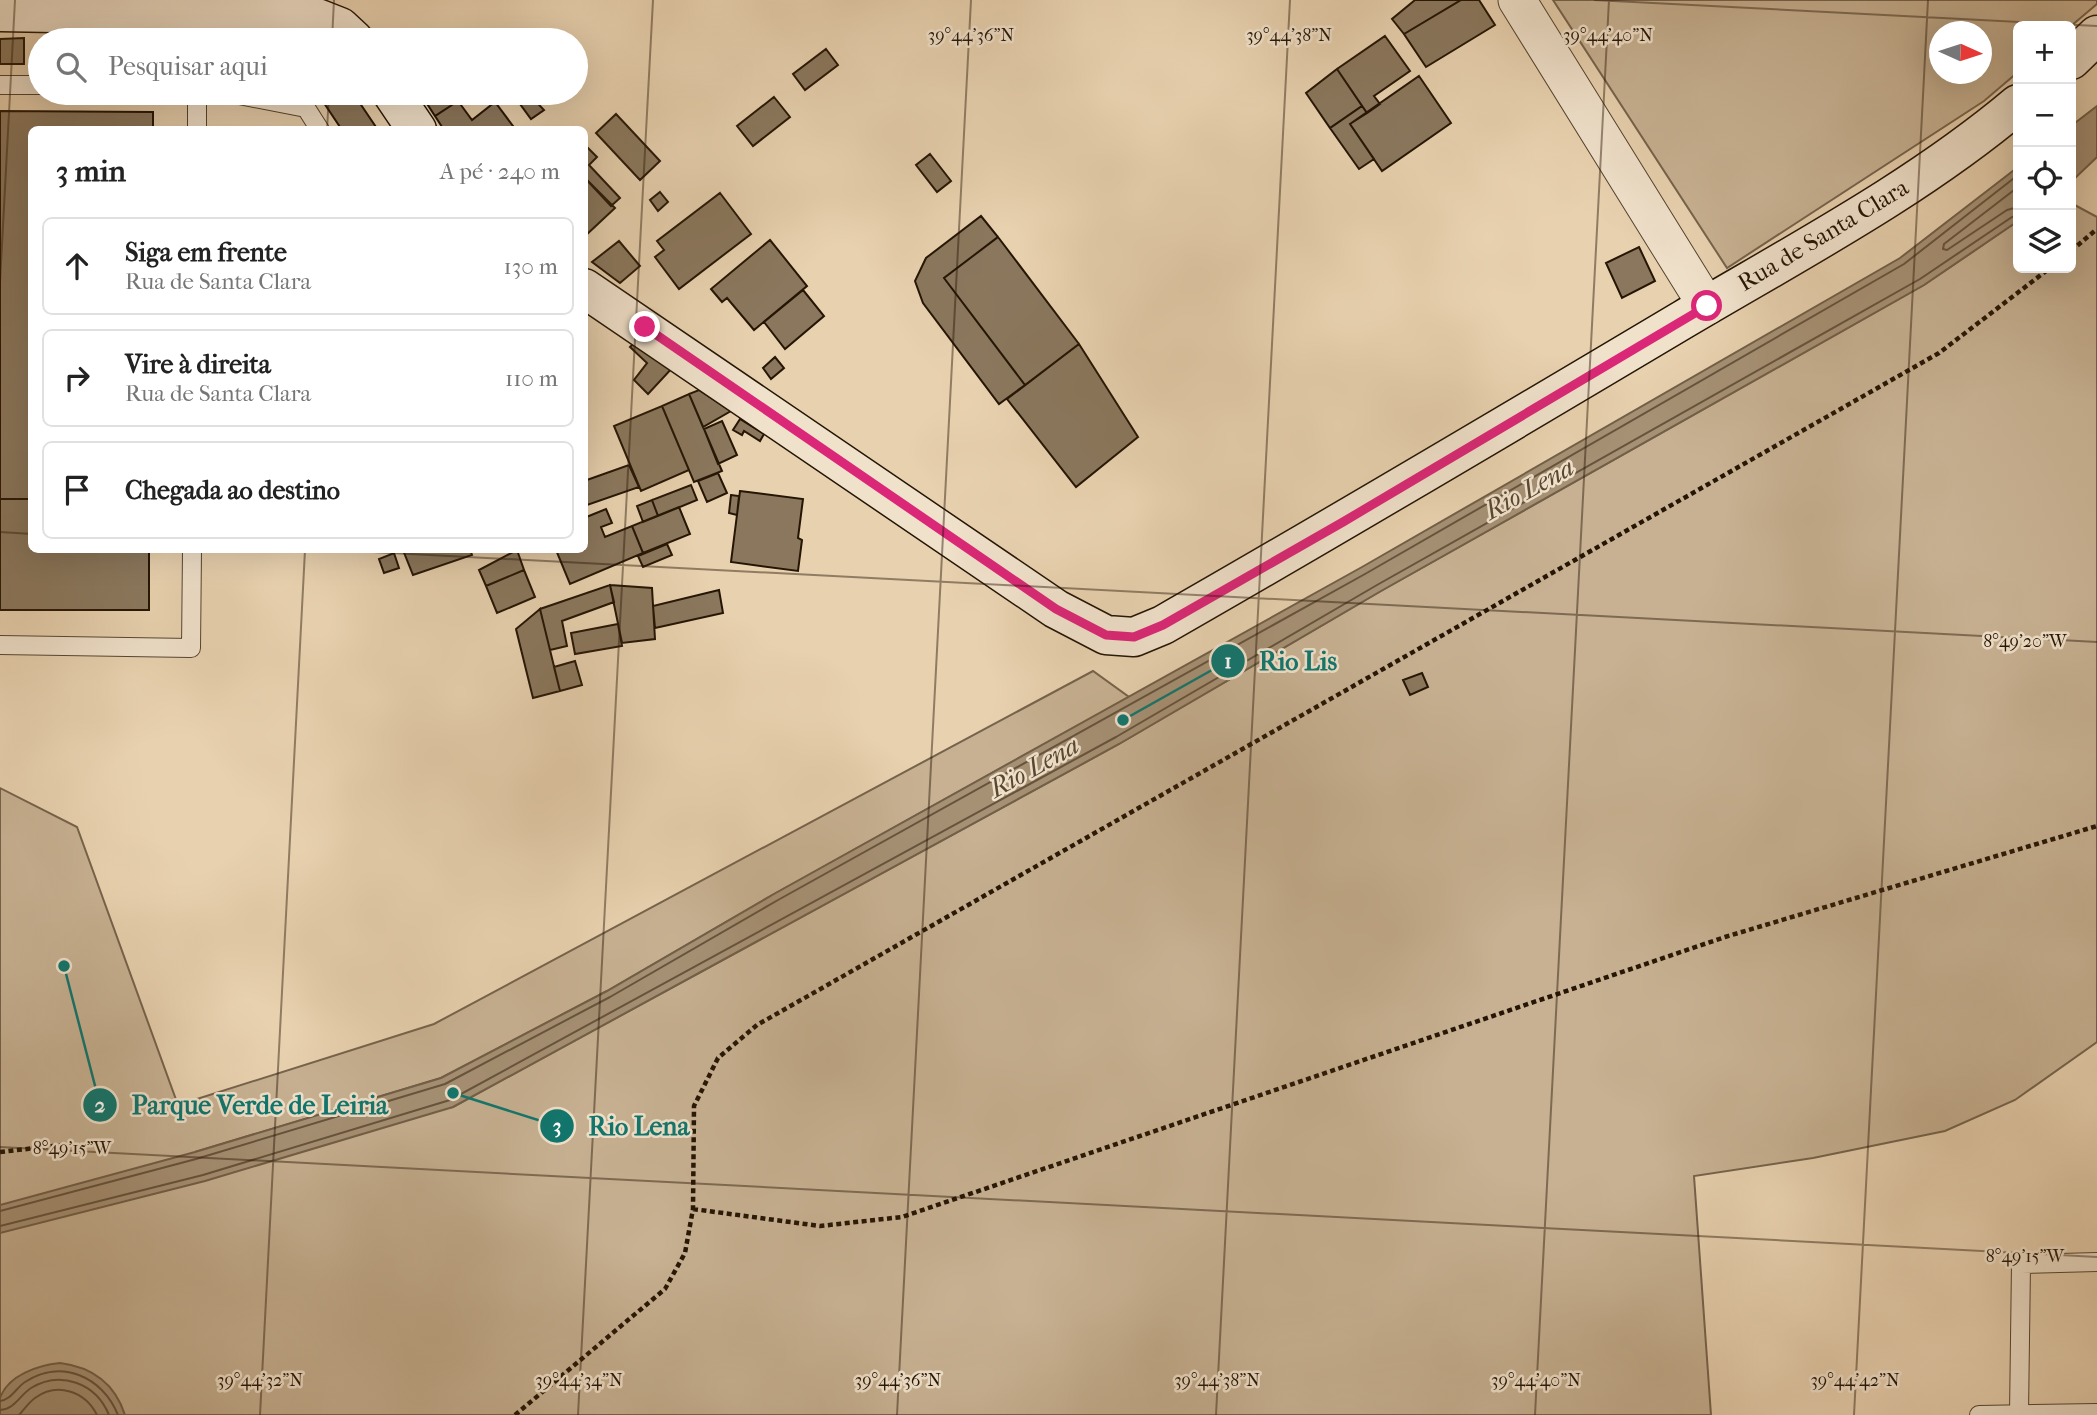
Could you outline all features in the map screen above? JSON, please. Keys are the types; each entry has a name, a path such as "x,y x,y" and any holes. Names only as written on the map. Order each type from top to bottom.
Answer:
{"street":[{"path":"1517,0 1707,306"},
{"path":"0,12 112,27 320,9 341,28"},
{"path":"2076,55 2097,35"},
{"path":"400,105 414,126"},
{"name":"Rua de Santa Clara","path":"588,291 1056,609 1106,635 1134,637 1163,625 1331,529 1899,191 1989,129 2013,108"}],"lane":[{"path":"0,85 28,85"},
{"path":"197,126 198,105"},
{"path":"291,105 306,108 317,126"},
{"path":"0,645 191,648 192,553"},
{"path":"2019,1414 2021,1264 2097,1262"},
{"path":"1979,1415 2097,1412"}],"path":[{"path":"2076,247 2097,229"},
{"path":"516,1415 665,1289 685,1253 693,1209 694,1106 718,1058 757,1026 1940,353 2044,273"},
{"path":"693,1209 820,1226 902,1217 1725,937 2097,825"},
{"path":"0,1152 62,1145"}],"shaded area":[{"path":"1553,0 2097,0 2097,4 2076,22 2013,21 2013,76 1984,101 1727,268"},
{"path":"2076,206 2097,217 2097,1042 2015,1100 1945,1131 1813,1158 1694,1176 1711,1415 0,1415 0,788 77,827 178,1105 434,1024 1093,671 1129,697 774,894 607,991 441,1078 195,1152 453,1107 1119,744 1381,591 1924,285 2013,224 2013,273 2076,273"}],"water":[{"path":"2097,106 2097,157 2076,177 2076,147 2076,122"},
{"path":"2013,171 2013,224 1924,285 1381,591 1119,744 453,1107 205,1181 0,1233 0,1205 195,1152 441,1078 607,991 774,894 1362,567 1900,258"},
{"path":"60,1363 82,1368 101,1379 115,1394 125,1415 0,1415 0,1398 10,1383 34,1369"}],"building":[{"path":"1415,0 1461,0 1404,34 1392,19"},
{"path":"1461,0 1479,0 1495,25 1426,67 1404,34"},
{"path":"1385,36 1410,71 1374,96 1380,104 1367,113 1337,69"},
{"path":"24,38 24,64 0,64 0,39"},
{"path":"826,49 838,65 805,90 793,74"},
{"path":"1337,69 1362,106 1330,128 1306,93"},
{"path":"1419,76 1451,123 1382,171 1350,124"},
{"path":"774,97 790,117 753,146 737,126"},
{"path":"325,105 361,105 375,126 339,126"},
{"path":"428,105 452,105 435,116"},
{"path":"452,105 461,105 472,120 491,105 497,105 513,126 441,126 435,116"},
{"path":"521,105 539,105 544,110 531,119"},
{"path":"1362,106 1367,113 1350,124 1374,159 1359,169 1330,128"},
{"path":"0,111 153,112 153,126 28,126 28,499 0,499"},
{"path":"616,114 660,161 640,180 596,133"},
{"path":"588,148 597,157 589,165 620,198 611,206 588,181"},
{"path":"930,154 951,181 937,192 916,165"},
{"path":"588,181 615,208 588,233"},
{"path":"660,192 668,202 658,211 650,200"},
{"path":"720,193 751,234 679,289 655,257 664,250 657,241"},
{"path":"981,216 998,237 944,278 1025,385 999,404 923,303 915,281 926,258"},
{"path":"998,237 1079,344 1025,385 944,278"},
{"path":"770,240 807,286 754,330 727,298 722,302 711,289"},
{"path":"619,241 640,266 620,283 592,262"},
{"path":"1639,247 1655,281 1622,298 1606,263"},
{"path":"803,290 824,316 785,349 764,322"},
{"path":"637,340 675,365 648,394 634,380 647,363 630,347"},
{"path":"1079,344 1138,437 1076,487 1007,399"},
{"path":"775,357 784,368 771,379 763,368"},
{"path":"699,390 731,411 703,427 689,394"},
{"path":"689,394 722,471 694,482 662,406"},
{"path":"662,406 689,470 641,491 614,426"},
{"path":"740,419 764,434 760,441 744,431 742,435 733,430"},
{"path":"722,421 737,455 718,464 704,429"},
{"path":"629,465 639,487 588,505 588,480"},
{"path":"718,473 727,493 707,502 698,481"},
{"path":"691,485 697,500 658,516 652,500"},
{"path":"740,491 803,499 798,538 802,540 798,571 731,562"},
{"path":"731,495 739,496 737,515 729,513"},
{"path":"0,499 28,499 28,553 149,553 149,610 0,610"},
{"path":"652,500 658,516 643,522 637,506"},
{"path":"679,507 690,534 643,553 632,526"},
{"path":"606,509 612,523 601,527 605,537 632,526 643,553 570,584 557,553 588,553 588,516"},
{"path":"667,544 672,555 643,567 638,556"},
{"path":"394,553 399,568 384,573 379,559"},
{"path":"404,553 472,555 413,575"},
{"path":"511,553 518,553 524,570 486,586 479,570"},
{"path":"524,570 535,597 497,613 486,586"},
{"path":"610,585 614,602 562,621 567,646 550,650 540,609"},
{"path":"610,585 652,588 655,639 622,643"},
{"path":"719,590 723,613 655,628 653,606"},
{"path":"540,609 560,691 533,698 516,629"},
{"path":"618,624 622,646 575,654 571,633"},
{"path":"575,661 582,685 560,691 554,667"},
{"path":"1422,673 1428,687 1410,695 1403,680"}],"place":[{"name":"Rio Lis","path":"1123,720"},
{"name":"Parque Verde de Leiria","path":"64,966"},
{"name":"Rio Lena","path":"453,1093"}],"route":[{"path":"645,327 1056,609 1106,635 1134,637 1163,625 1343,522 1707,306"}]}
